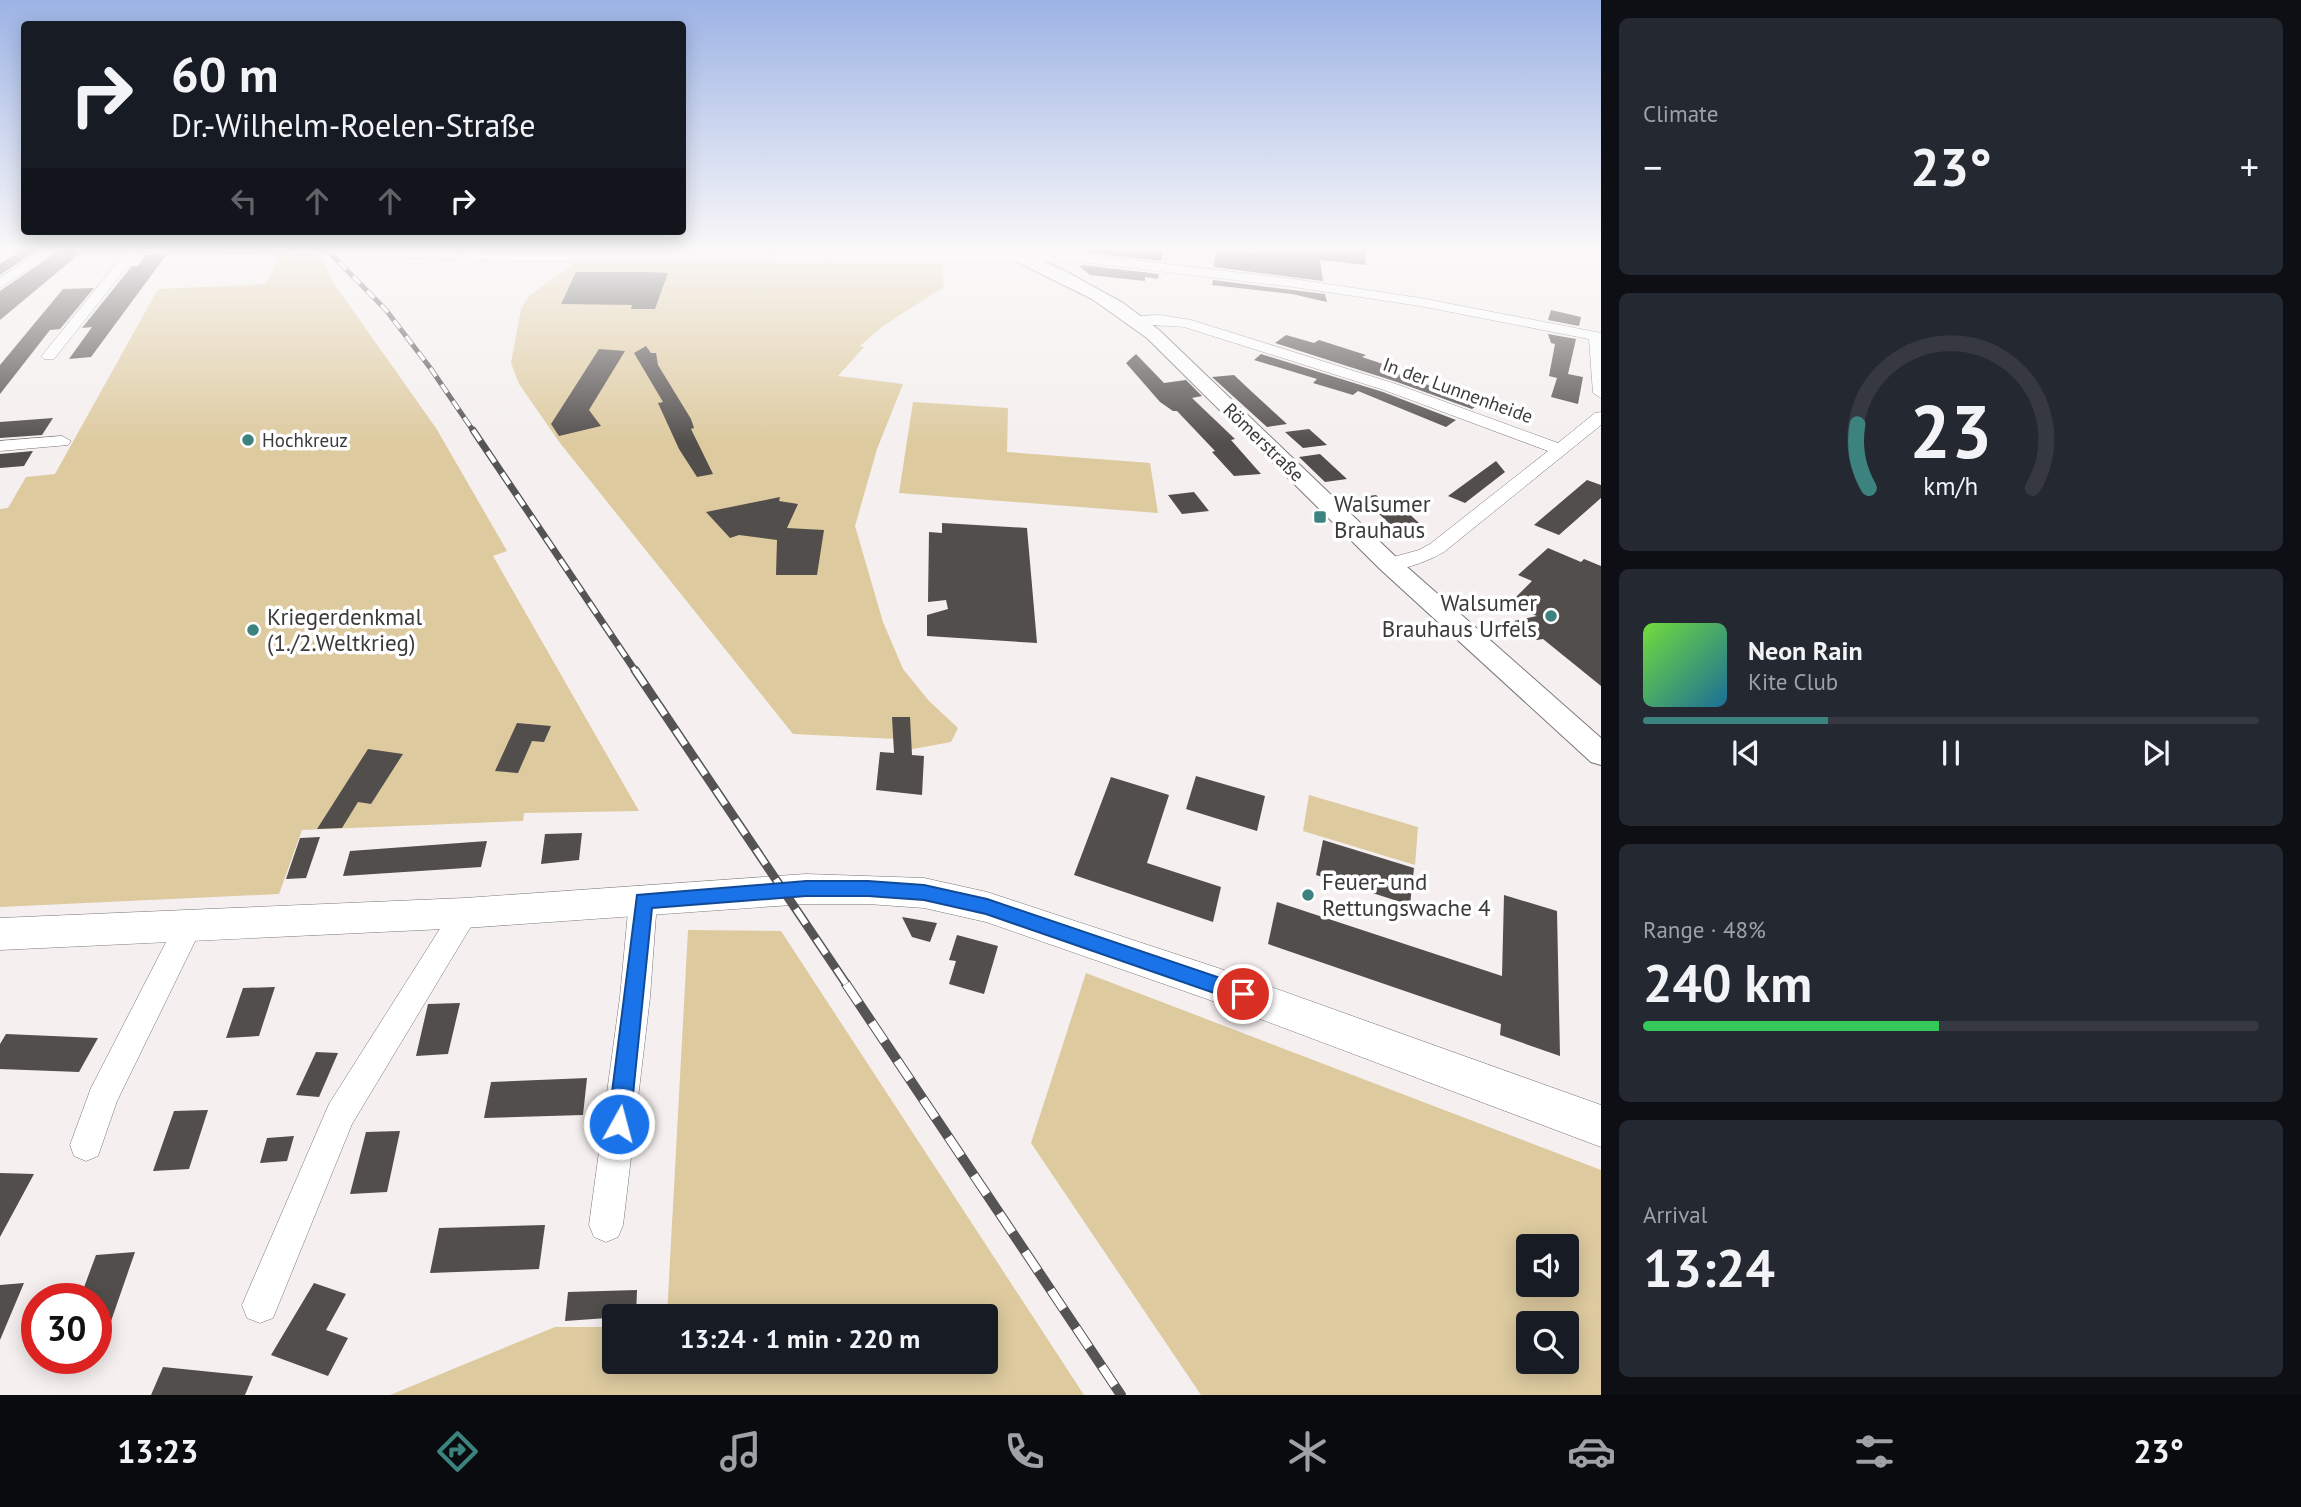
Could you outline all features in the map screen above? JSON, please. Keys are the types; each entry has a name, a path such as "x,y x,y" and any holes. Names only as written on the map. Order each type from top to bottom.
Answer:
{"main road":[{"path":"0,934 465,913 806,889 868,888 924,893 987,907 1218,985 1601,1126"}],"street":[{"path":"49,356 84,313"},
{"name":"Römerstraße","path":"1127,313 1138,320 1389,564 1601,755"},
{"path":"1478,313 1599,336 1601,393"},
{"name":"In der Lunnenheide","path":"1138,320 1173,321 1199,327 1390,387 1561,450"},
{"path":"1389,564 1426,554 1437,548 1601,416"},
{"path":"0,446 61,441"},
{"path":"606,1225 635,997 643,901"},
{"path":"260,1305 340,1115 465,913"},
{"path":"86,1145 103,1098 189,925"}],"shaded area":[{"path":"145,313 355,313 436,428 507,551 493,556 639,811 524,813 523,821 302,830 279,894 0,907 0,509 8,508 26,477 55,474"},
{"path":"520,313 903,313 860,346 864,347 838,376 903,384 877,449 855,526 883,622 903,669 929,701 958,728 951,742 913,749 897,739 793,734 560,443 519,384 511,363"},
{"path":"913,402 1008,408 1007,452 1150,463 1158,513 899,493"},
{"path":"1309,795 1418,827 1415,865 1303,831"},
{"path":"688,930 781,931 1084,1395 390,1395 555,1327 602,1327 602,1374 998,1374 998,1304 668,1304"},
{"path":"1086,973 1601,1170 1601,1395 1201,1395 1031,1143"}],"building":[{"path":"43,313 73,313 60,329 50,330 0,394 0,365"},
{"path":"94,313 123,313 91,357 69,359 92,327 82,328"},
{"path":"1550,313 1581,317 1579,326 1548,320"},
{"path":"1548,334 1576,339 1568,374 1583,377 1578,404 1551,397 1557,378 1549,376 1555,344 1551,343"},
{"path":"1286,335 1314,343 1319,340 1366,355 1362,357 1395,368 1391,371 1479,404 1472,409 1275,343"},
{"path":"646,346 651,353 656,353 658,365 691,419 694,428 691,429 713,474 697,477 679,449 658,403 663,402 634,353"},
{"path":"599,349 625,351 589,410 601,426 559,436 551,424"},
{"path":"1136,354 1164,383 1186,380 1202,396 1192,398 1235,439 1231,440 1261,474 1234,476 1212,452 1215,451 1177,411 1160,402 1126,363"},
{"path":"1261,354 1383,392 1456,420 1446,427 1358,391 1353,395 1313,383 1317,379 1254,360"},
{"path":"1234,375 1287,424 1267,427 1212,377"},
{"path":"53,418 42,435 0,438 0,422"},
{"path":"1309,429 1327,445 1303,448 1285,432"},
{"path":"33,451 24,466 0,468 0,454"},
{"path":"1320,454 1347,479 1325,482 1299,457"},
{"path":"1496,461 1505,472 1465,503 1448,496"},
{"path":"1587,480 1601,485 1601,498 1559,535 1534,525"},
{"path":"1194,492 1209,511 1182,514 1168,495"},
{"path":"1376,495 1393,511 1404,509 1419,523 1393,527 1378,513 1372,514 1355,498"},
{"path":"780,497 779,501 798,504 787,528 824,530 817,575 776,575 777,540 739,535 730,538 706,512"},
{"path":"942,523 1027,528 1037,643 927,636 927,615 948,609 946,600 928,602 929,532 942,533"},
{"path":"1548,548 1581,562 1584,559 1601,566 1601,686 1543,639 1537,640 1514,621 1537,616 1509,604 1532,581 1518,575"},
{"path":"892,717 910,717 912,755 924,756 922,795 876,790 880,752 894,753"},
{"path":"517,723 551,726 544,742 532,741 518,773 495,771"},
{"path":"368,749 403,754 371,804 358,802 342,828 317,829"},
{"path":"1196,776 1265,796 1257,831 1186,809"},
{"path":"1111,777 1169,795 1147,863 1221,887 1213,922 1074,875"},
{"path":"582,833 579,860 541,864 545,834"},
{"path":"320,837 306,878 286,879 300,838"},
{"path":"1323,840 1414,868 1410,905 1316,875"},
{"path":"487,841 481,867 343,876 350,851"},
{"path":"1504,895 1557,911 1560,1056 1500,1035 1501,1024 1268,944 1277,902 1502,976"},
{"path":"902,917 937,923 930,942 912,937"},
{"path":"957,935 998,946 984,994 949,984 956,961 949,960"},
{"path":"275,987 259,1036 226,1038 243,988"},
{"path":"460,1003 448,1054 416,1056 428,1004"},
{"path":"6,1034 98,1038 79,1072 0,1069 0,1044"},
{"path":"316,1052 338,1053 319,1097 296,1095"},
{"path":"587,1078 583,1115 484,1118 491,1082"},
{"path":"208,1110 189,1169 153,1171 174,1111"},
{"path":"400,1131 387,1192 350,1194 366,1132"},
{"path":"294,1136 287,1161 260,1163 267,1138"},
{"path":"0,1173 34,1174 0,1237"},
{"path":"545,1225 539,1269 430,1273 439,1228"},
{"path":"135,1252 112,1318 112,1283 86,1283 96,1255"},
{"path":"21,1283 21,1290 0,1340 0,1285"},
{"path":"314,1283 346,1294 326,1330 348,1338 328,1376 271,1355"},
{"path":"637,1290 636,1304 602,1304 602,1318 565,1321 568,1292"},
{"path":"163,1367 253,1376 245,1395 151,1395"}],"railway":[{"path":"388,313 474,432"},
{"path":"473,430 636,672"},
{"path":"635,670 847,985"},
{"path":"846,984 1121,1395"}],"place":[{"name":"Hochkreuz","path":"248,440"},
{"name":"Walsumer Brauhaus","path":"1320,517"},
{"name":"Walsumer Brauhaus Urfels","path":"1551,616"},
{"name":"Kriegerdenkmal (1./2.Weltkrieg)","path":"253,630"},
{"name":"Feuer- und Rettungswache 4","path":"1308,895"}],"route":[{"path":"619,1124 635,997 643,901 806,889 868,888 924,893 987,907 1243,994"}]}
